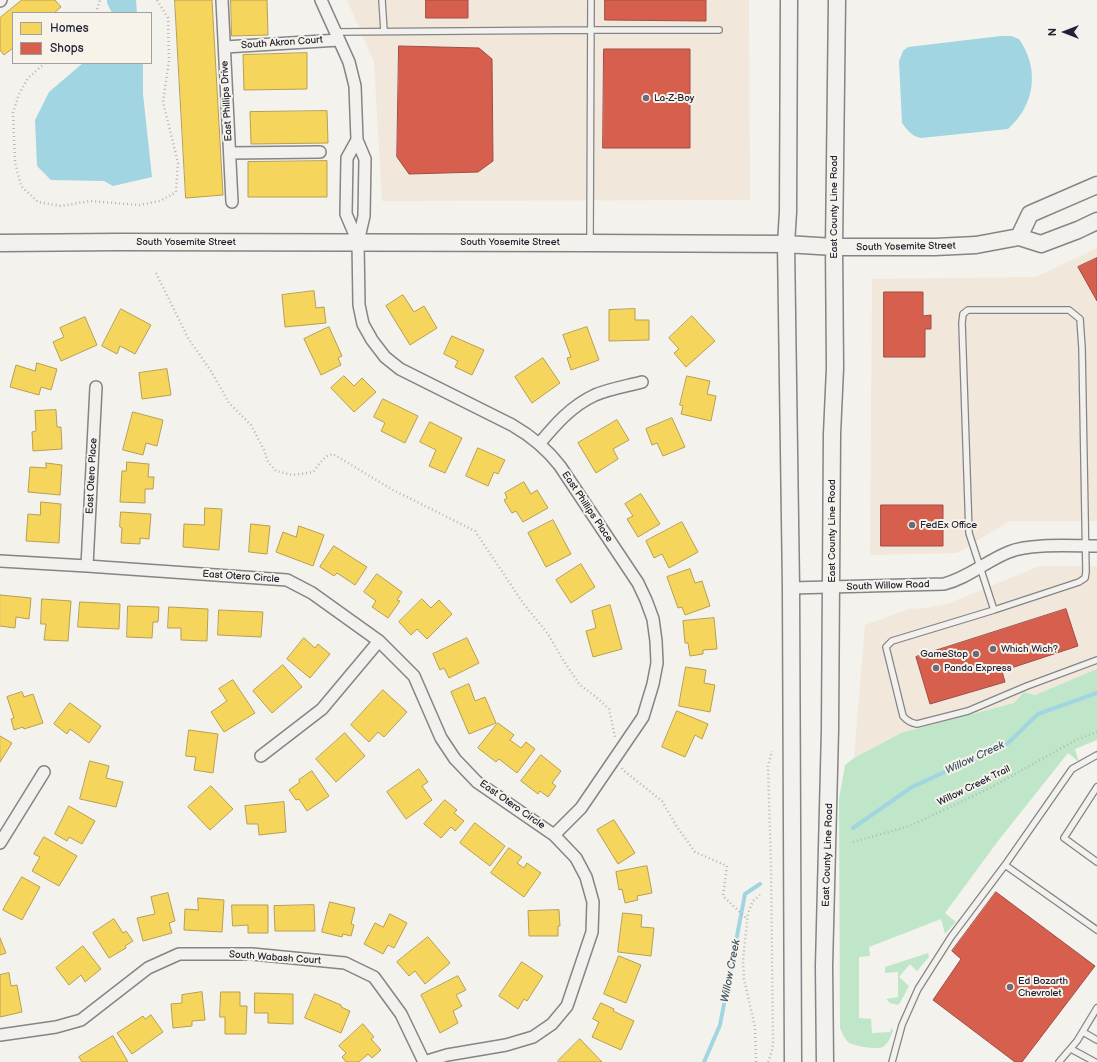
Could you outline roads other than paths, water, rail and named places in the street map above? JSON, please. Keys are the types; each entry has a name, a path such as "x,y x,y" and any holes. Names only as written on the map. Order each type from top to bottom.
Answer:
{"main road":[{"path":"789,0 788,212 786,244 791,588 790,696 793,1062"},
{"name":"East County Line Road","path":"825,1062 824,966 830,798 832,434 835,368 834,247 837,0"},
{"path":"1097,185 1030,214 1019,237 1041,244 1097,221"},
{"name":"South Yosemite Street","path":"0,243 590,242 786,244 834,247 935,247 993,243 1019,237"}],"street":[{"name":"East Phillips Drive","path":"222,0 232,202"},
{"name":"East Phillips Place","path":"321,0 349,62 354,86 357,140 365,159 364,216 358,242 359,305 364,324 372,340 385,357 400,369 512,425 530,436 552,456 638,583 653,619 657,663 653,684 643,718 581,808 554,835"},
{"name":"South Akron Court","path":"225,47 337,36"},
{"name":"East Phillips Place","path":"357,140 347,158 346,214 358,242"},
{"path":"230,153 320,152"},
{"path":"539,444 560,420 582,402 596,395 642,382"},
{"name":"East Otero Place","path":"87,566 96,387"},
{"name":"South Willow Road","path":"791,588 944,584 960,579 1010,551 1019,548 1091,546"},
{"name":"East Otero Circle","path":"0,561 287,580 312,593 379,641 414,676 441,738 455,759 477,782 554,835 576,858 586,877 593,902 592,932 567,1006 552,1024 533,1037 506,1045 447,1055 424,1062"},
{"path":"261,756 322,710 379,641"},
{"path":"0,843 44,772"},
{"name":"South Wabash Court","path":"0,1035 56,1027 81,1020 148,968 179,954 252,954 345,963 374,977 401,1014 424,1062"}],"lane":[{"path":"382,0 384,31"},
{"path":"590,242 591,0"},
{"path":"337,36 384,31 719,30"},
{"path":"994,610 969,534 962,323 963,314 968,310 1069,310 1080,319 1082,348 1091,546 1085,578 1079,582 994,610 892,641 886,648 904,716 906,720 912,724 917,724 968,710 1097,660"},
{"path":"892,1062 902,1025 918,989 950,937 1005,865 1072,769 1096,757"},
{"path":"1097,787 1064,838 1097,862"},
{"path":"1005,865 1097,930"},
{"path":"1059,1062 1083,1032 1097,1008"},
{"path":"1083,1032 1097,1040"},
{"path":"1070,1049 1095,1062"}],"water":[{"path":"107,0 136,0 137,12 112,12"},
{"path":"1011,36 1019,39 1026,50 1032,74 1032,86 1029,98 1024,109 1008,129 921,138 910,133 902,123 899,61 903,51 908,47"},
{"path":"82,64 143,64 143,94 152,177 113,186 104,181 51,180 37,166 35,120 49,92"}],"waterway":[{"name":"Willow Creek","path":"853,828 912,787 1008,743 1038,714 1097,693"},
{"name":"Willow Creek","path":"704,1062 720,1025 745,894 760,884"}],"place":[{"name":"La-Z-Boy","path":"646,98"},
{"name":"FedEx Office","path":"912,525"},
{"name":"Which Wich?","path":"993,649"},
{"name":"GameStop","path":"976,654"},
{"name":"Panda Express","path":"936,668"},
{"name":"Ed Bozarth Chevrolet","path":"1010,987"}]}
